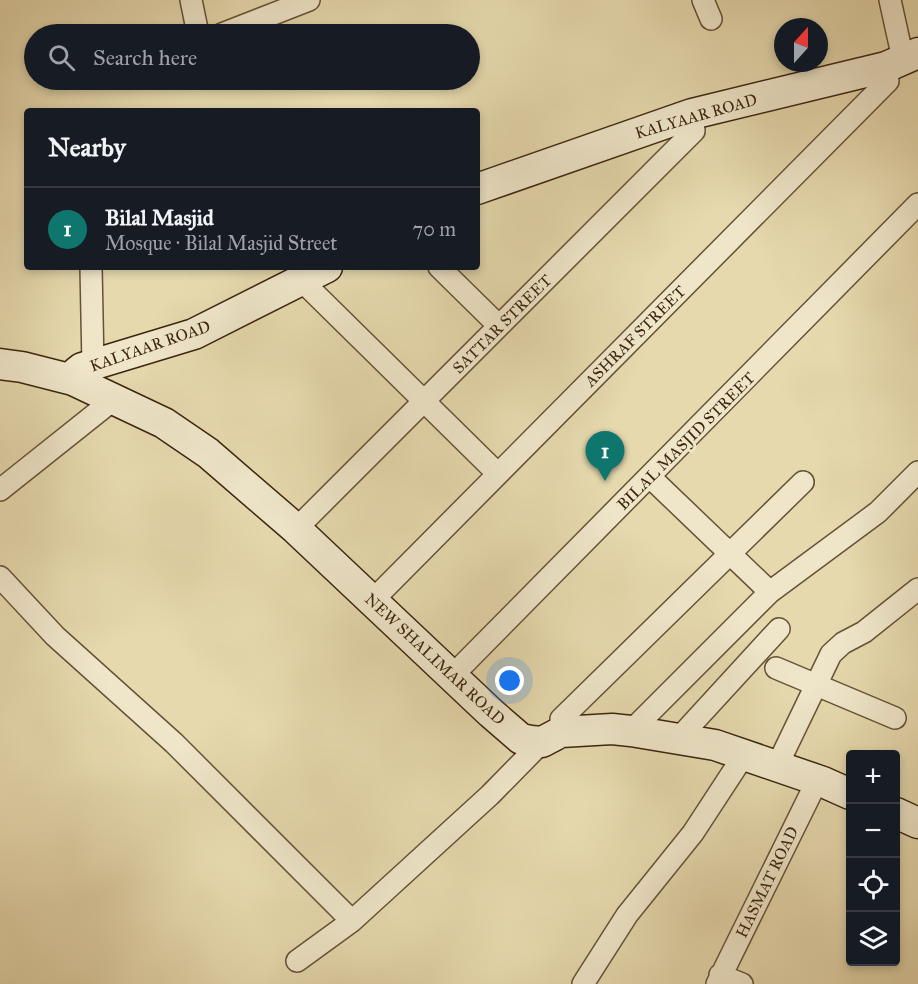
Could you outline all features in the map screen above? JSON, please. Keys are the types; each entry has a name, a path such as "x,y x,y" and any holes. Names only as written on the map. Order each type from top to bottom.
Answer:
{"street":[{"path":"191,0 196,24"},
{"path":"248,24 309,0"},
{"path":"890,0 902,60"},
{"name":"KALYAAR ROAD","path":"480,188 692,114 902,60"},
{"name":"ASHRAF STREET","path":"372,601 888,81 902,60"},
{"name":"SATTAR STREET","path":"296,529 694,131 692,114"},
{"name":"BILAL MASJID STREET","path":"452,676 918,204"},
{"path":"83,373 91,270"},
{"path":"442,270 499,326"},
{"path":"314,272 424,402 498,474"},
{"name":"KALYAAR ROAD","path":"83,373 194,334 314,272"},
{"name":"NEW SHALIMAR ROAD","path":"0,364 83,373 113,400 164,423 208,453 296,529 521,739 612,729 631,731 715,745 846,792"},
{"path":"0,490 113,400"},
{"path":"631,731 770,592 878,512 918,472"},
{"path":"650,477 770,592"},
{"path":"297,961 352,921 490,795 551,737 561,719 803,482"},
{"path":"0,577 55,636 174,743 352,921"},
{"path":"777,766 831,654 836,648 864,632 918,589"},
{"path":"678,739 779,629"},
{"path":"776,668 895,717"},
{"path":"583,984 627,915 693,833 744,755"},
{"name":"HASMAT ROAD","path":"718,980 817,781"},
{"path":"900,815 918,823"},
{"path":"718,980 742,984"}],"place":[{"name":"Bilal Masjid","path":"605,481"}]}
